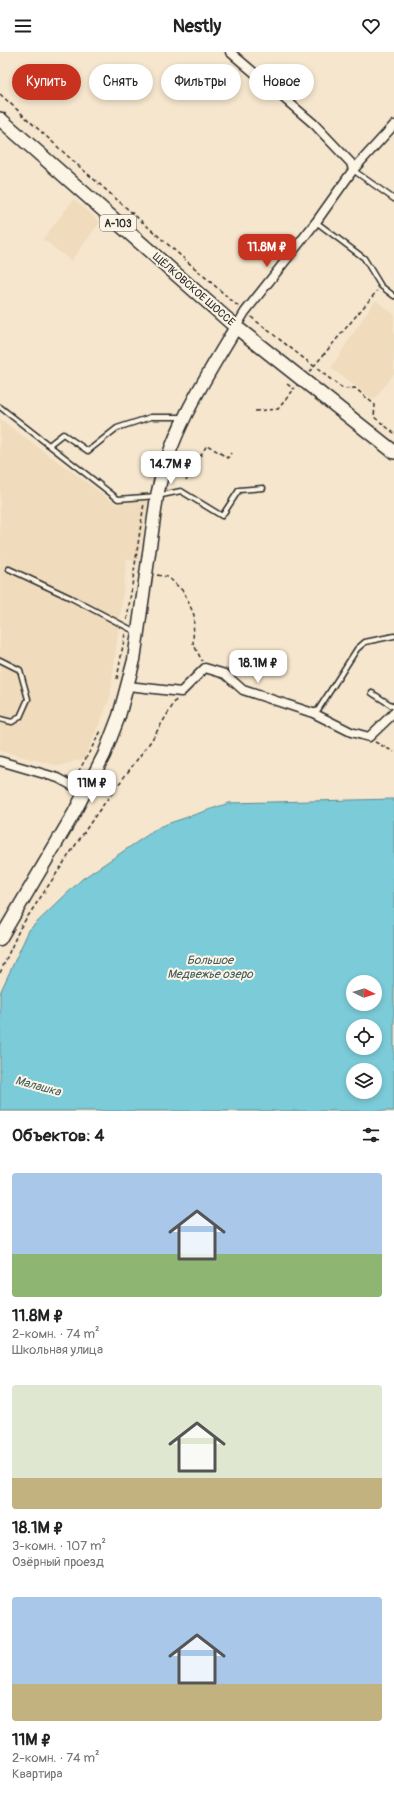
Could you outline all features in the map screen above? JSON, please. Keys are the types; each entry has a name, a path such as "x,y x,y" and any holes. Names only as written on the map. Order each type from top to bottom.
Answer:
{"main road":[{"name":"ЩЁЛКОВСКОЕ ШОССЕ","path":"0,119 236,327 394,452"},
{"path":"0,939 74,813 104,755 119,716 128,686 138,633 157,496 162,471 172,444 185,417 236,327"}],"street":[{"path":"230,52 314,124 351,163 353,170"},
{"path":"236,327 245,312 316,222 353,170 394,125"},
{"path":"128,686 181,692 206,668 225,674 243,690 313,713 351,732 369,737 394,713"},
{"path":"0,761 58,778 84,792"}],"lane":[{"path":"353,170 394,199"},
{"path":"316,222 364,258 381,286 394,296"},
{"path":"0,407 118,498 157,496 181,491 222,516 239,490 263,488"},
{"path":"49,445 63,434 88,451 117,428 151,417 185,417"},
{"path":"9,569 71,598 138,633"},
{"path":"313,713 318,710 357,649 366,642 394,636"},
{"path":"0,660 20,670 28,699 20,717 12,722 0,719"},
{"path":"372,693 394,707"}],"path":[{"path":"0,94 72,160 245,312 343,389 355,388 376,405 374,417 394,433"},
{"path":"309,372 381,286"},
{"path":"255,412 278,409 294,389 287,384"},
{"path":"186,480 207,445 228,458 231,453"},
{"path":"147,573 168,577 184,592 194,615 193,643 206,668"},
{"path":"0,973 20,928 95,816 151,742 181,692"},
{"path":"369,737 380,746 394,752"}],"shaded area":[{"path":"74,199 100,222 71,261 43,239"},
{"path":"375,300 394,314 394,373 374,400 331,368"},
{"path":"0,419 116,504 147,501 138,564 127,558 110,698 85,758 59,766 0,751"}],"water":[{"name":"Большое Медвежье озеро","path":"394,799 394,1111 0,1111 0,993 29,930 82,879 161,826 229,803"}],"water label":[{"name":"Малашка","path":"38,1086"}]}
